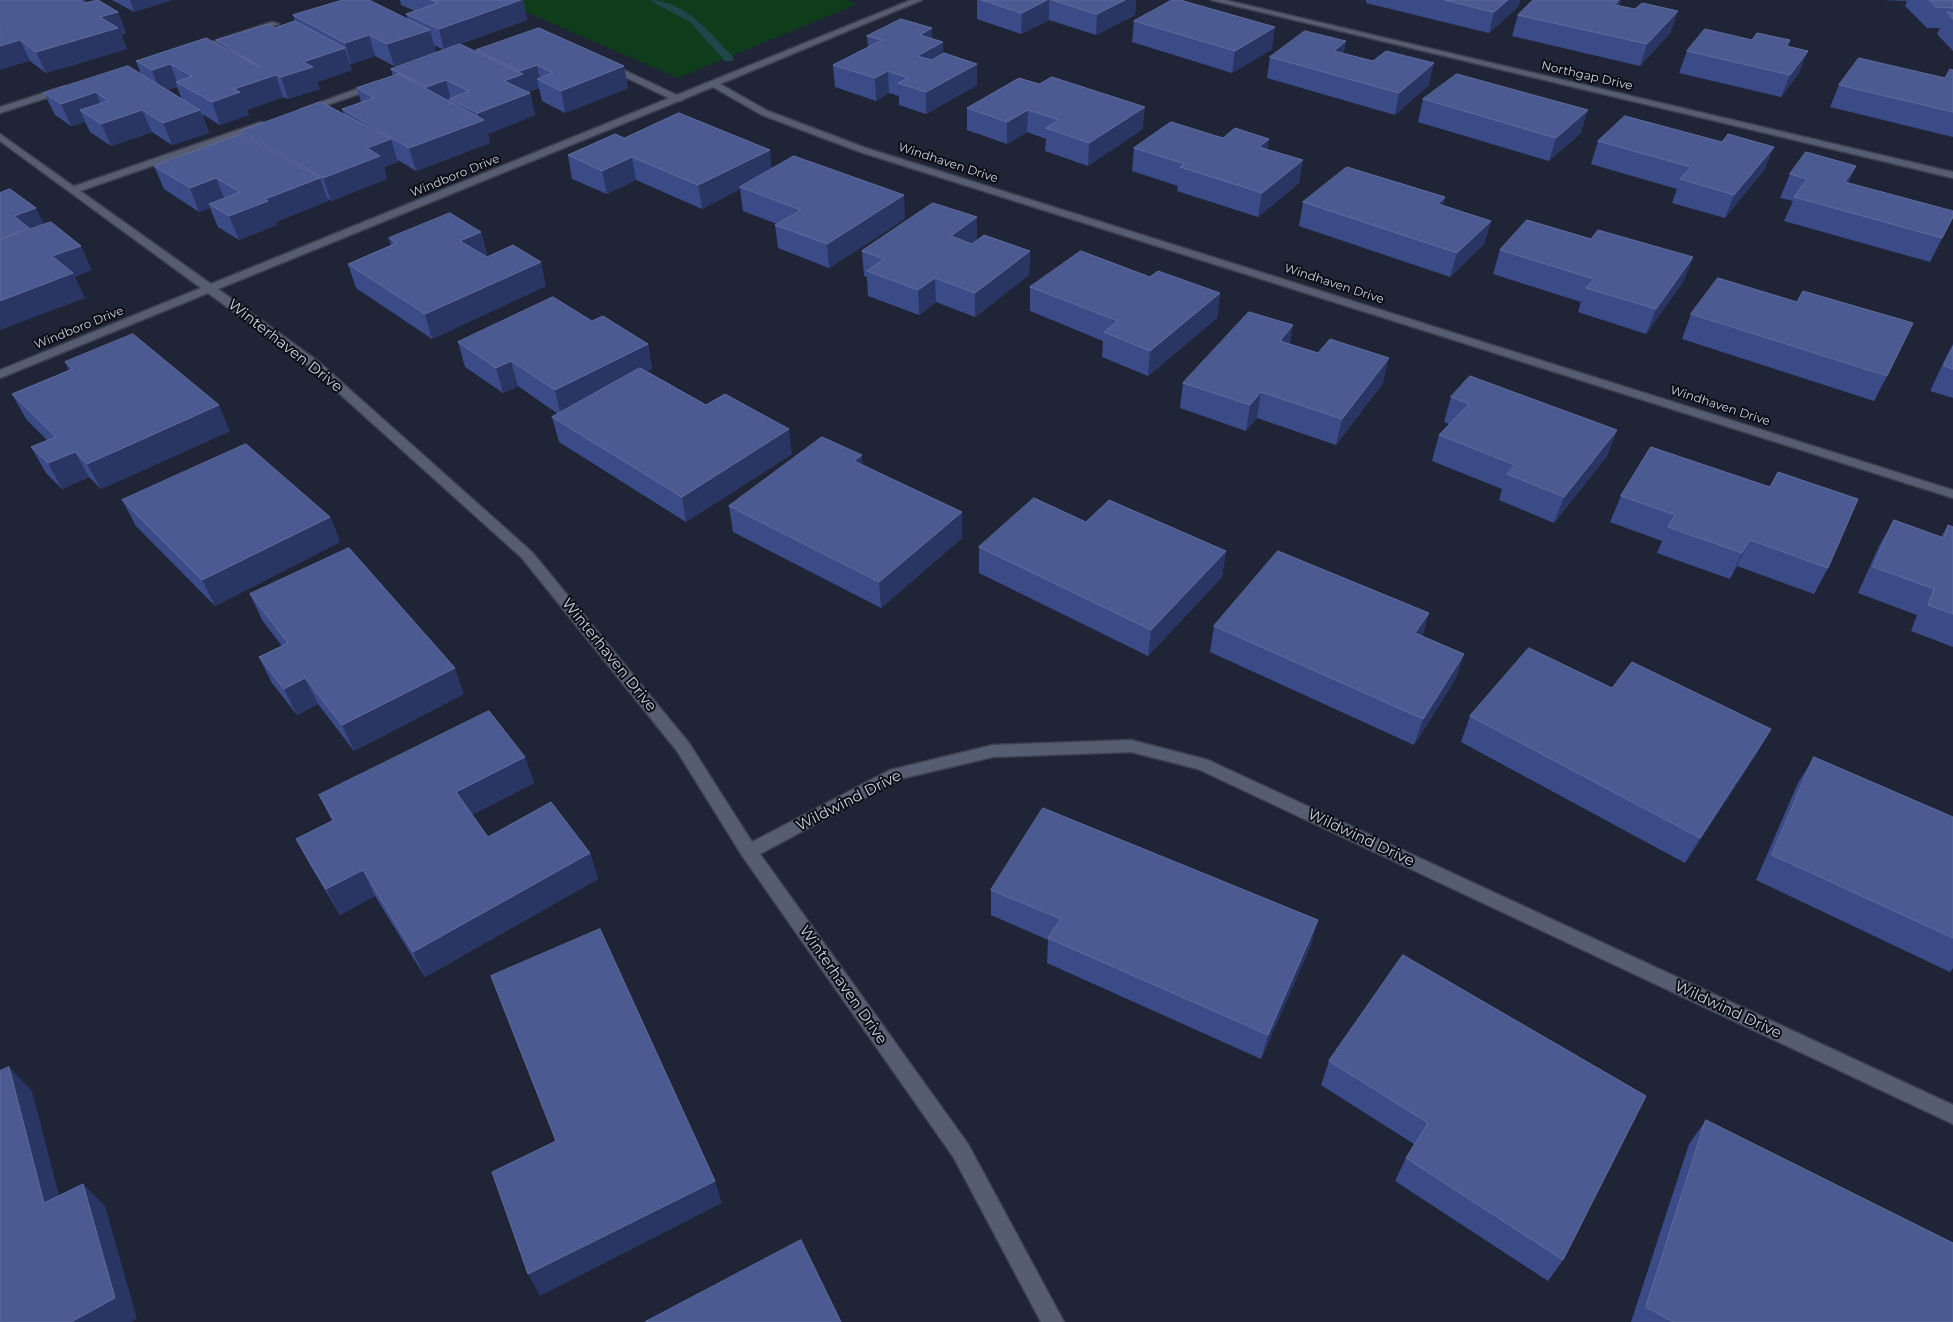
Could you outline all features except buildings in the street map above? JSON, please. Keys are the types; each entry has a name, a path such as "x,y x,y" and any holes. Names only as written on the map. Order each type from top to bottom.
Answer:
{"street":[{"name":"Windboro Drive","path":"0,374 918,0"},
{"name":"Northgap Drive","path":"1215,0 1953,176"},
{"path":"190,50 275,24"},
{"path":"600,61 678,99"},
{"path":"295,113 388,81"},
{"name":"Windhaven Drive","path":"714,84 765,113 863,150 1953,494"},
{"path":"0,110 76,86"},
{"path":"73,190 268,123"},
{"name":"Winterhaven Drive","path":"0,137 315,365 527,555 683,746 749,852 961,1151 1053,1322"},
{"name":"Wildwind Drive","path":"749,852 896,774 993,751 1130,746 1202,764 1953,1115"}],"green space":[{"path":"499,0 845,0 857,4 678,78"}],"waterway":[{"path":"654,0 693,20 729,59"}]}
